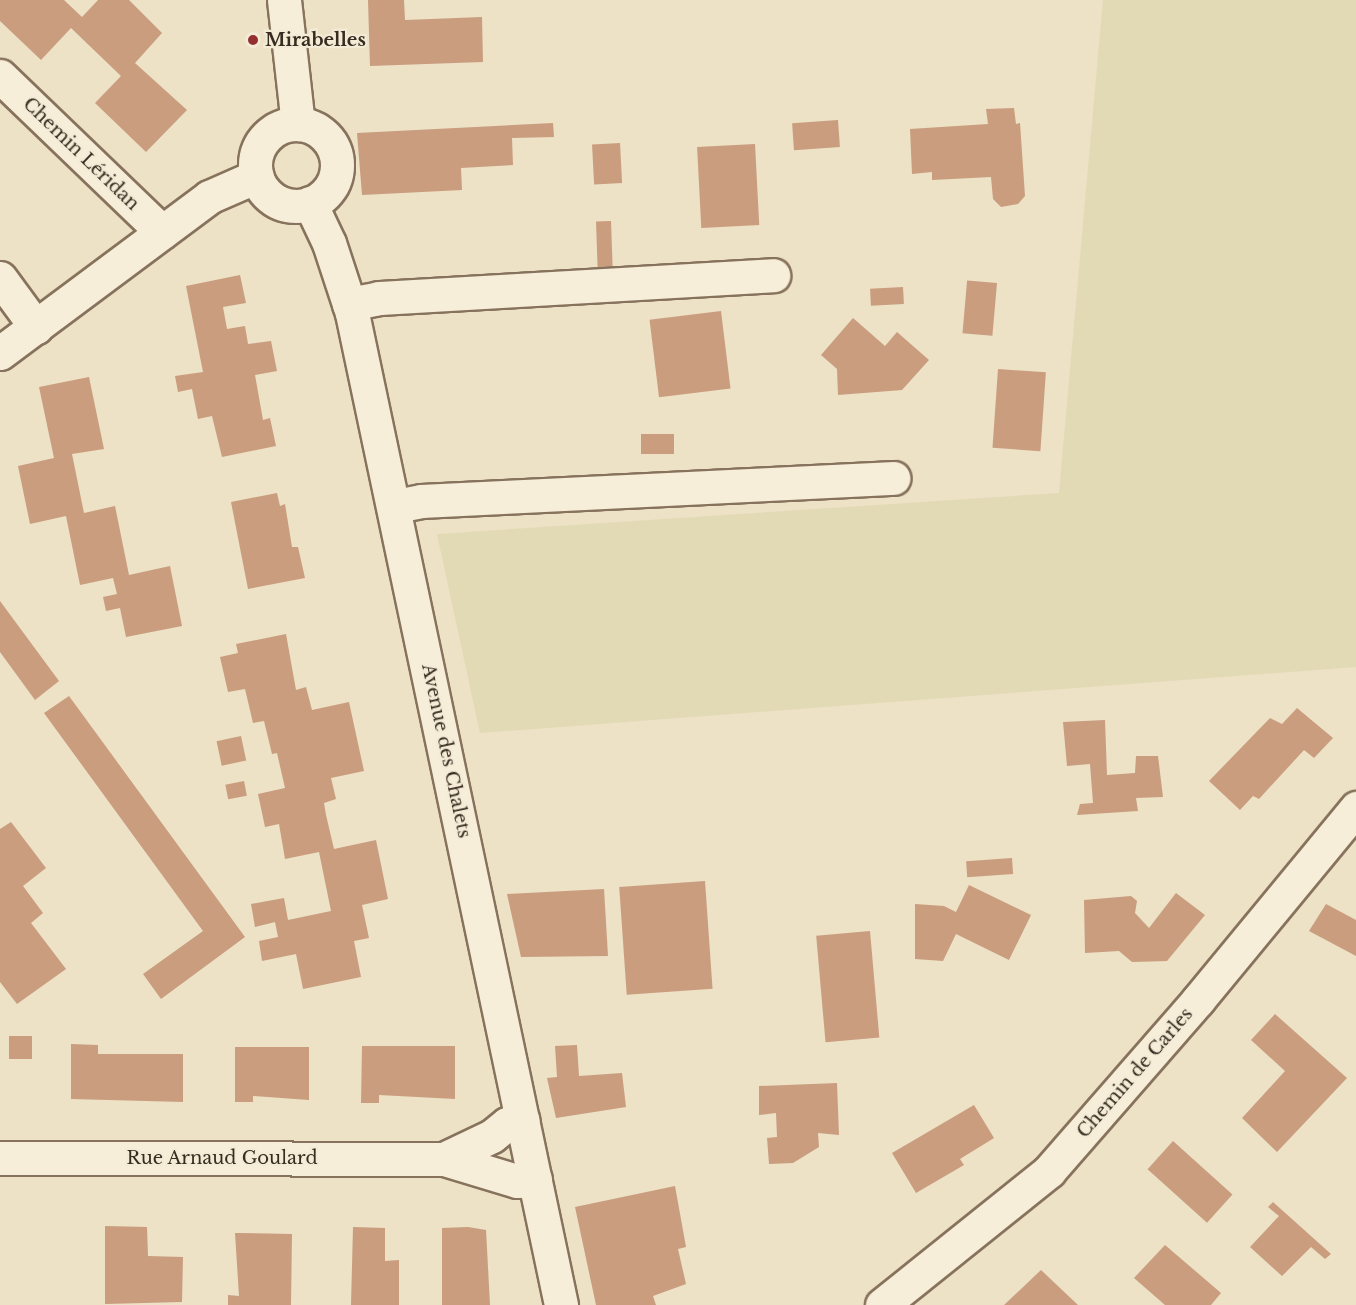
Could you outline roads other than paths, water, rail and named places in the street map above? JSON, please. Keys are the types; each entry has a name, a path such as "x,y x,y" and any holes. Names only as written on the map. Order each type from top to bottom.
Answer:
{"street":[{"path":"284,0 298,124"},
{"name":"Chemin Léridan","path":"0,76 162,232"},
{"path":"298,124 314,128 326,137 335,151 333,182 310,203 293,206 278,201 264,191 257,176 256,154 267,135 276,128 298,124"},
{"path":"0,354 209,197 257,176"},
{"name":"Avenue des Chalets","path":"310,203 329,243 349,304 396,506 561,1305"},
{"path":"349,304 379,298 773,274"},
{"path":"0,278 36,327"},
{"path":"396,506 422,501 893,478"},
{"name":"Chemin de Carles","path":"882,1305 1049,1171 1198,1000 1356,808"},
{"name":"Rue Arnaud Goulard","path":"444,1159 492,1136 507,1124 523,1120"},
{"name":"Rue Arnaud Goulard","path":"0,1158 444,1159 517,1181 535,1179"}],"place":[{"name":"Mirabelles","path":"253,40"}]}
